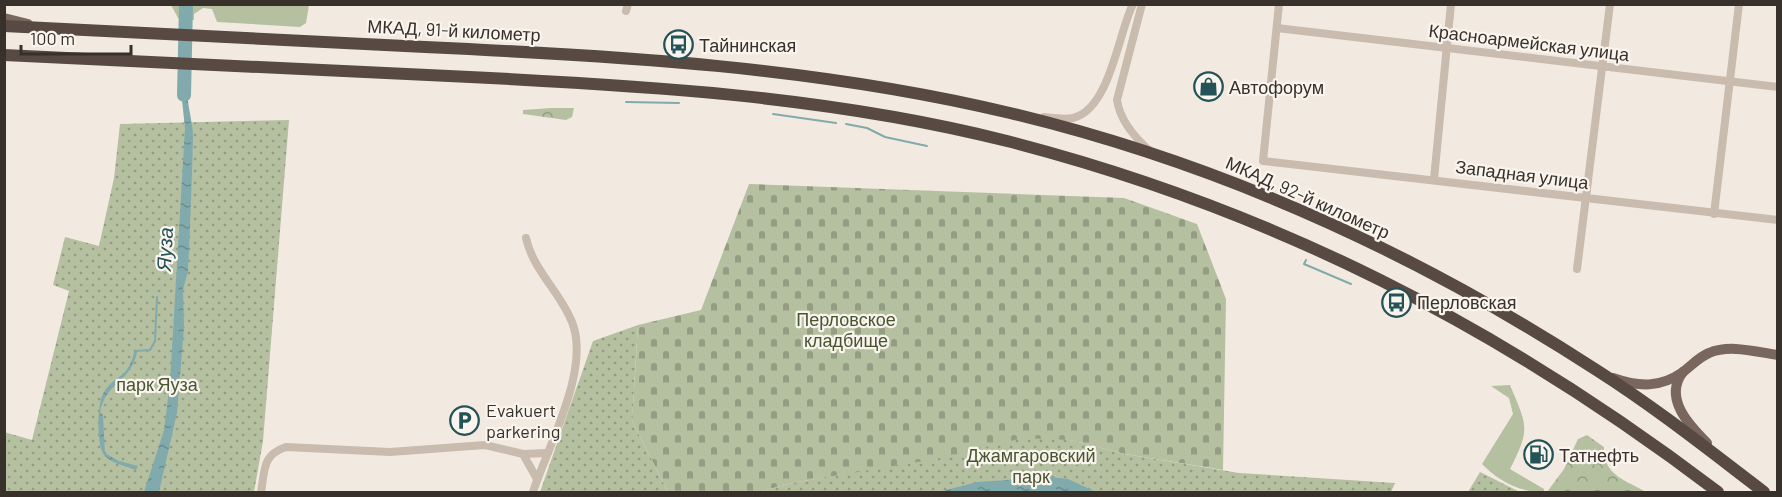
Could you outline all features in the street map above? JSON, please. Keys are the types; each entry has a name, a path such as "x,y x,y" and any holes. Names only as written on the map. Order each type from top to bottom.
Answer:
{"highway":[{"name":"МКАД, 91-й километр","path":"4,26 545,52 678,62 804,75 900,90"},
{"path":"4,55 543,80 694,92 800,103 895,118 1003,140 1098,166 1193,198 1279,231 1374,276 1491,338 1586,397 1649,440 1718,492"},
{"name":"МКАД, 92-й километр","path":"900,90 1010,113 1156,156 1290,205 1376,245 1467,292 1602,373 1764,492"}],"main road":[{"path":"4,18 46,28"},
{"path":"1602,373 1632,384 1653,385 1673,379 1688,367 1719,350 1742,350 1778,355"},
{"path":"1688,367 1678,381 1676,390 1682,414 1726,463"}],"street":[{"path":"1010,113 1057,119 1072,118 1085,113 1100,93 1133,4"},
{"path":"1142,4 1117,100 1118,111 1132,134 1156,156"},
{"path":"1276,28 1279,4"},
{"path":"1434,179 1451,4"},
{"path":"1577,269 1610,4"},
{"path":"1714,214 1739,4"},
{"name":"Красноармейская улица","path":"1276,28 1778,87"},
{"name":"Западная улица","path":"1276,28 1263,161 1778,220"},
{"path":"526,238 537,265 572,320 577,337 573,379 533,492"},
{"path":"261,492 267,458 273,451 286,447 390,452 484,445 523,454 547,453"},
{"path":"523,454 537,479"}],"green space":[{"path":"171,5 309,5 306,23 300,27 217,22 212,9 203,8 194,14 194,20 178,18"},
{"path":"574,108 572,117 566,120 523,114 523,110"},
{"name":"парк Яуза","path":"289,120 263,441 254,492 5,492 4,432 32,440 69,291 53,285 65,237 99,246 114,178 120,124"},
{"name":"Перловское кладбище","path":"749,184 1124,198 1197,224 1226,299 1223,470 1125,454 1070,440 797,482 758,492 668,492 632,421 638,325 701,310"},
{"path":"638,325 632,421 668,492 540,492 593,341"},
{"path":"1510,385 1523,419 1524,435 1510,469 1544,489 1544,492 1535,492 1510,485 1495,476 1482,464 1513,414 1509,398 1491,386"},
{"path":"1587,435 1604,447 1607,464 1617,476 1646,492 1547,492 1564,469 1578,439"},
{"name":"Джамгаровский парк","path":"1023,438 1070,440 1125,454 1239,473 1395,483 1391,492 758,492 797,482 936,459"},
{"path":"1480,472 1520,492 1468,492"}],"water":[{"path":"183,78 190,78 188,100 193,137 188,272 183,289 184,327 177,413 159,492 144,492 164,430 170,382 185,128 181,91"},
{"path":"135,349 137,352 130,370 108,393 100,412 103,415 105,453 119,461 138,466 136,470 106,457 100,446 98,427 101,399 103,394 107,387 129,367"},
{"path":"1050,477 1068,479 1096,492 939,492 977,482"}],"waterway":[{"name":"Яуза","path":"184,95 186,4"},
{"path":"626,102 679,103"},
{"path":"773,114 836,123"},
{"path":"846,124 867,128 885,137 927,146"},
{"path":"1306,260 1304,264 1351,284"},
{"path":"136,351 150,350 155,341 157,297"}],"place":[{"name":"Тайнинская","path":"678,45"},
{"name":"Автофорум","path":"1208,87"},
{"name":"Перловская","path":"1396,302"},
{"name":"Evakuert parkering","path":"465,420"},
{"name":"Татнефть","path":"1538,455"}]}
